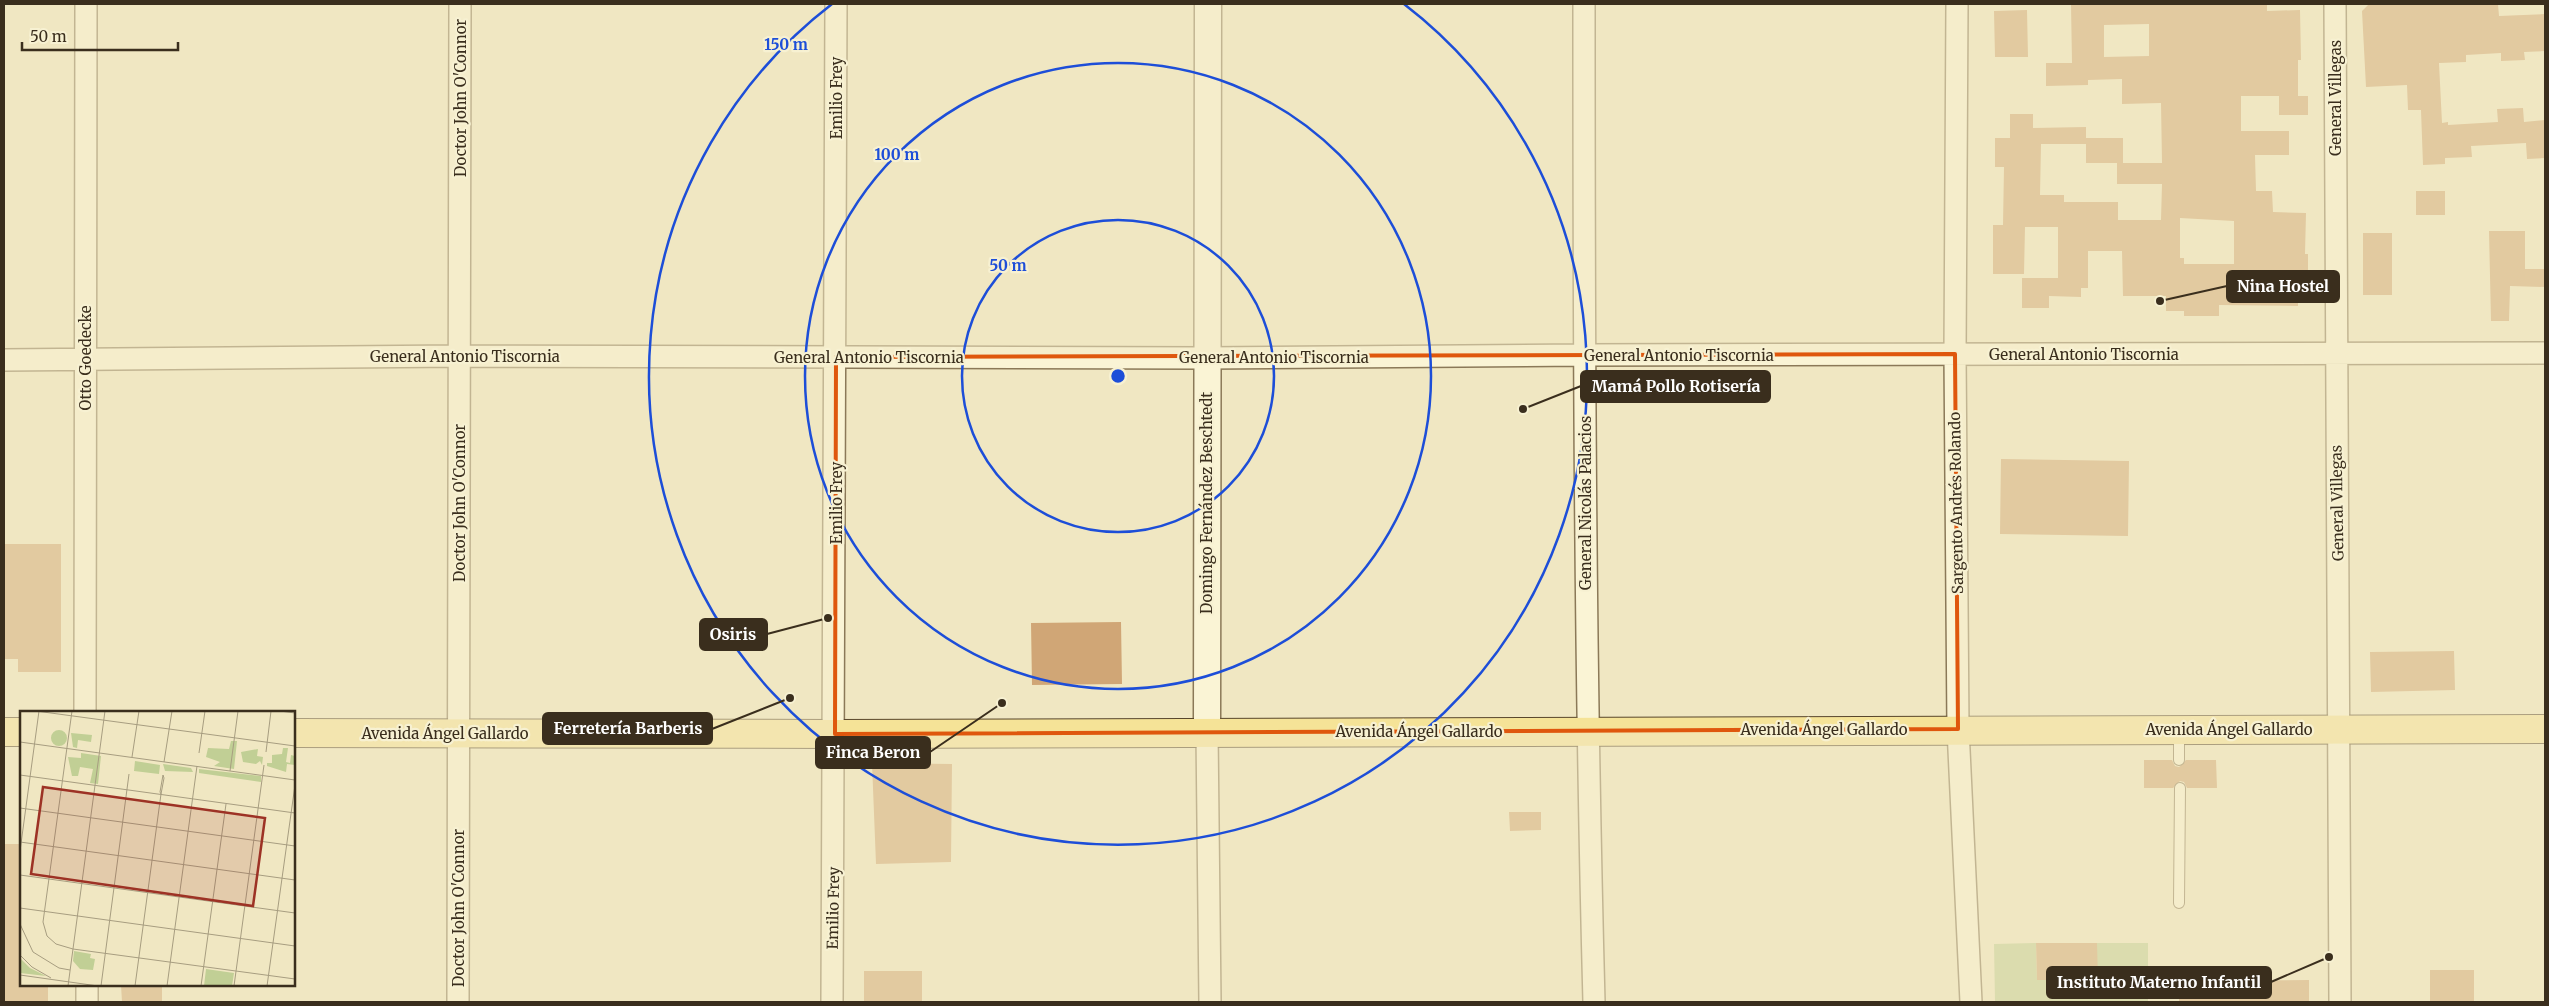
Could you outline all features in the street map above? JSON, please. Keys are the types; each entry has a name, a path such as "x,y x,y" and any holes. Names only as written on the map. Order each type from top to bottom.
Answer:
{"main road":[{"name":"Avenida Ángel Gallardo","path":"295,733 835,734 1587,730 2545,729"},
{"path":"4,732 20,732"}],"street":[{"name":"Otto Goedecke","path":"85,711 86,4"},
{"name":"Doctor John O'Connor","path":"458,1002 460,4"},
{"name":"Emilio Frey","path":"832,1002 835,734 836,4"},
{"name":"Domingo Fernández Beschtedt","path":"1208,4 1206,358 1210,1002"},
{"name":"General Nicolás Palacios","path":"1584,4 1587,730 1594,1002"},
{"name":"Sargento Andrés Rolando","path":"1956,4 1955,354 1958,729 1971,1002"},
{"name":"General Villegas","path":"2335,4 2335,353 2340,729 2340,1002"},
{"name":"General Antonio Tiscornia","path":"4,360 459,356 1206,358 1584,355 2545,353"},
{"path":"87,986 87,1002"}],"lane":[{"path":"2179,729 2179,760"},
{"path":"2180,788 2180,903"}],"highlighted area":[{"path":"1955,354 1958,729 835,734 836,357"}],"green space":[{"path":"2036,943 2037,980 2097,980 2097,943 2148,943 2148,1002 1995,1002 1994,944"}],"building":[{"path":"2071,4 2267,4 2267,11 2300,10 2301,60 2298,60 2298,96 2308,96 2308,115 2279,115 2279,96 2241,96 2241,131 2289,131 2289,155 2255,155 2256,191 2272,191 2273,212 2306,213 2305,254 2308,254 2308,272 2298,272 2298,306 2219,305 2219,316 2184,316 2184,311 2166,311 2166,296 2123,296 2122,251 2088,251 2088,288 2081,288 2081,297 2049,296 2049,308 2022,308 2022,278 2058,278 2058,227 2025,227 2024,274 1993,274 1993,225 2003,225 2004,167 1995,167 1995,138 2010,138 2010,114 2033,114 2033,128 2086,127 2086,138 2123,138 2123,163 2162,163 2161,103 2122,104 2122,79 2088,80 2088,85 2046,86 2046,63 2072,63","holes":["2149,24 2149,56 2104,57 2104,25","2041,144 2086,144 2086,163 2117,163 2117,184 2162,184 2161,220 2118,220 2118,202 2064,202 2064,195 2040,195","2180,218 2234,221 2234,264 2184,264 2184,258 2180,258"]},
{"path":"2369,4 2498,4 2499,16 2545,14 2545,51 2524,52 2525,60 2501,61 2501,53 2466,55 2466,62 2439,63 2442,123 2448,122 2448,125 2498,122 2497,109 2523,108 2524,122 2545,120 2545,158 2527,159 2526,143 2471,146 2472,157 2445,158 2445,164 2423,165 2421,110 2408,110 2407,85 2366,87 2362,11"},
{"path":"2027,10 2028,57 1995,57 1994,11"},
{"path":"2416,191 2445,191 2445,215 2416,215"},
{"path":"2489,231 2525,231 2525,269 2545,269 2545,287 2510,286 2509,321 2491,321"},
{"path":"2363,233 2392,233 2392,295 2363,295"},
{"path":"2001,459 2129,461 2128,536 2000,534"},
{"path":"4,544 61,544 61,672 18,672 18,659 4,659"},
{"path":"1121,622 1122,684 1032,685 1031,623"},
{"path":"2454,651 2455,690 2371,692 2370,652"},
{"path":"2144,760 2172,760 2175,766 2179,767 2186,760 2216,760 2217,788 2187,788 2184,782 2180,781 2173,788 2144,788"},
{"path":"872,763 952,764 951,862 876,864"},
{"path":"1509,812 1541,812 1541,830 1510,831"},
{"path":"4,844 20,844 20,986 48,986 48,1002 4,1002"},
{"path":"2036,943 2097,943 2098,980 2037,980"},
{"path":"2430,970 2474,970 2474,1002 2430,1002"},
{"path":"864,971 922,971 922,1002 864,1002"},
{"path":"2309,980 2309,1002 2179,1002 2179,981"},
{"path":"121,986 162,986 162,1002 122,1002"}],"place":[{"name":"Nina Hostel","path":"2160,301"},
{"name":"Mamá Pollo Rotisería","path":"1523,409"},
{"name":"Osiris","path":"828,618"},
{"name":"Ferretería Barberis","path":"790,698"},
{"name":"Finca Beron","path":"1002,703"},
{"name":"Instituto Materno Infantil","path":"2329,957"}]}
